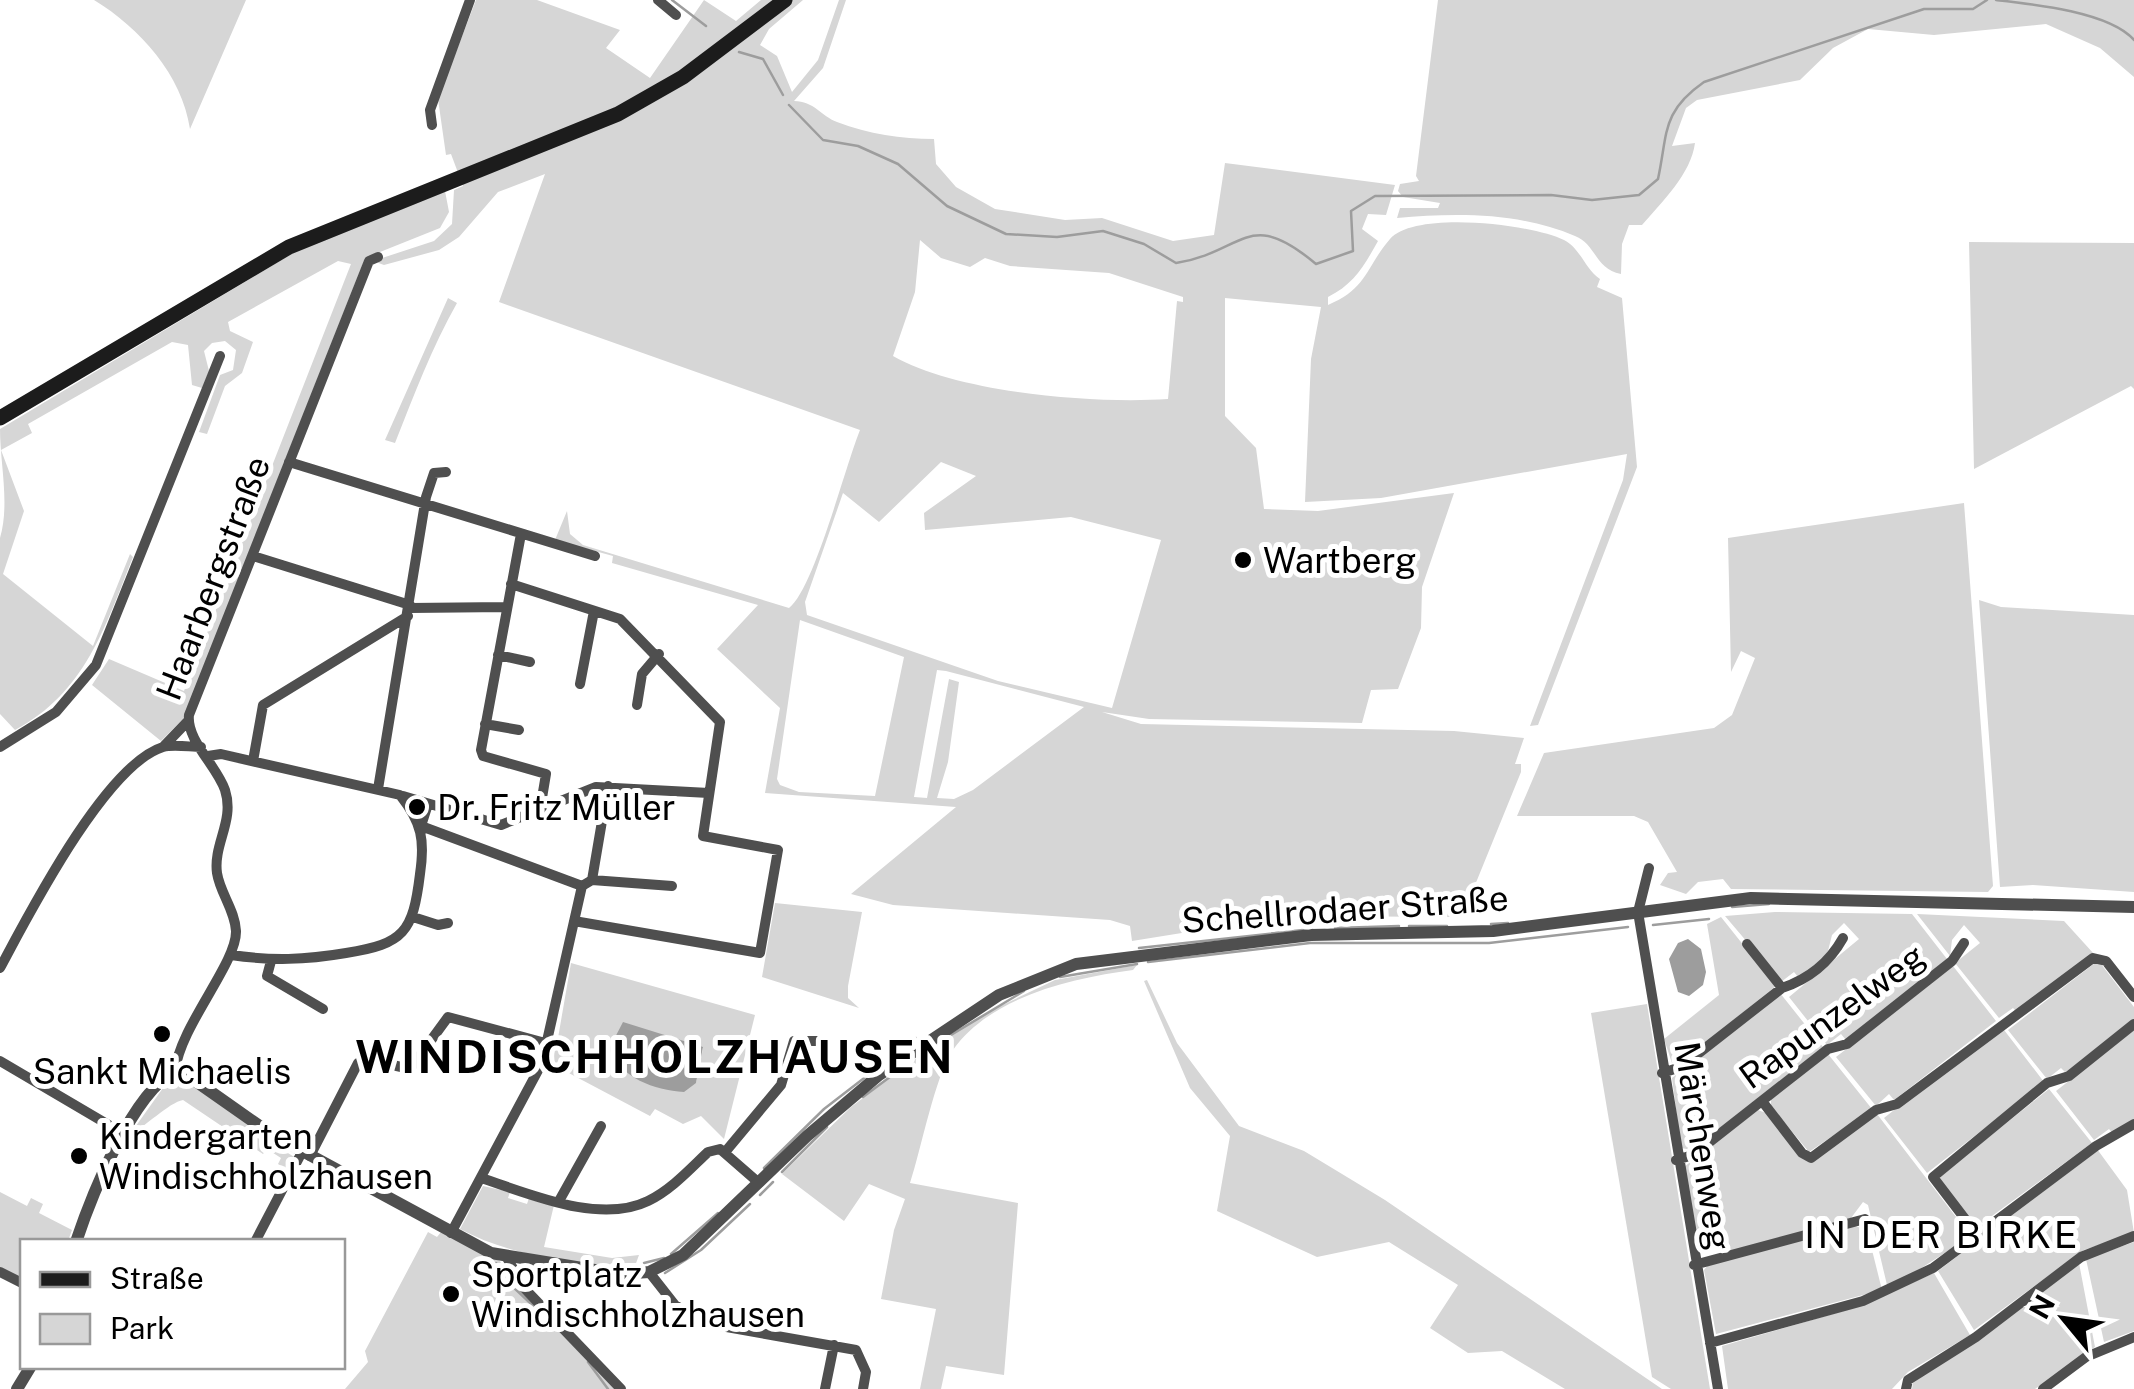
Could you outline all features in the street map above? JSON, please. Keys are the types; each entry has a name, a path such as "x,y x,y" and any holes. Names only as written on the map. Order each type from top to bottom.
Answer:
{"main road":[{"path":"0,418 290,248 618,114 697,67 784,0"}],"street":[{"path":"432,125 430,110 470,0"},
{"path":"658,0 676,15"},
{"name":"Haarbergstraße","path":"77,1239 96,1184 124,1134 161,1081 175,1071 180,1048 230,955 236,926 217,867 229,812 222,782 188,722 368,262 378,257"},
{"path":"0,747 56,712 96,665 220,356"},
{"path":"289,462 594,556"},
{"path":"378,789 434,473 446,472"},
{"path":"521,534 482,756 546,774 540,810"},
{"path":"252,556 409,610 506,607"},
{"path":"511,584 620,620 659,654 718,716 720,731 703,836 778,848 760,954 574,922"},
{"path":"253,760 262,705 409,610"},
{"path":"580,684 594,611"},
{"path":"637,706 642,674 659,654"},
{"path":"498,655 530,662"},
{"path":"0,968 63,851 124,777 188,722"},
{"path":"486,724 519,730"},
{"path":"164,746 253,760 378,789 501,825 608,786 710,792"},
{"path":"450,1233 549,1044 608,786"},
{"path":"400,796 421,826 587,883 672,886"},
{"path":"230,955 308,961 378,950 396,937 412,917 424,846 421,826 428,804"},
{"path":"1638,912 1649,868"},
{"name":"Schellrodaer Straße","path":"649,1272 683,1255 849,1098 921,1044 1012,988 1063,968 1277,938 1493,931 1714,901 1793,897 2134,906"},
{"name":"Märchenweg","path":"1638,912 1676,1160 1718,1389"},
{"path":"412,917 448,924"},
{"path":"1662,1072 1680,1067 1782,988 1801,981 1832,956 1843,938"},
{"name":"Rapunzelweg","path":"1676,1160 1693,1155 1828,1049 1846,1044 1862,1032 1952,961 1964,943"},
{"path":"1747,944 1782,988"},
{"path":"1762,1102 1802,1153 1811,1158 1876,1110 1898,1104 2093,958 2106,961 2134,997"},
{"path":"271,961 267,976 323,1009"},
{"path":"257,1239 358,1062 366,1059 410,1069 448,1017 549,1044"},
{"path":"1978,1236 1932,1177 2047,1083 2069,1076 2134,1024"},
{"path":"481,1178 559,1201 606,1208 641,1204 672,1186 708,1152 726,1151 782,1086 794,1041 822,1041"},
{"path":"0,1061 124,1134"},
{"path":"175,1071 306,1154 450,1233 506,1256 620,1274 649,1272 675,1305 698,1320 856,1350 866,1372 863,1389"},
{"path":"1710,1343 1887,1292 1933,1268 2096,1146 2134,1124"},
{"path":"559,1201 601,1126"},
{"path":"726,1151 759,1183"},
{"path":"1694,1264 1865,1218"},
{"path":"1906,1389 1908,1380 1976,1337 2082,1256 2134,1236"},
{"path":"506,1256 524,1288 620,1389"},
{"path":"2043,1389 2086,1357 2134,1337"},
{"path":"825,1389 834,1345"}],"green space":[{"path":"94,0 246,0 190,129 178,90 156,55 127,24"},
{"path":"476,0 537,0 620,30 606,48 650,78 704,0 736,21 761,0 803,0 769,29 760,45 777,56 792,92 818,60 839,0 846,0 823,68 794,101 807,103 831,119 861,130 934,139 936,164 956,187 995,209 1065,220 1102,218 1173,241 1214,235 1225,163 1395,185 1386,215 1368,214 1362,229 1378,241 1352,280 1328,297 1328,305 1359,284 1390,239 1403,230 1447,222 1501,225 1548,234 1570,244 1600,279 1597,287 1622,298 1637,467 1538,725 1530,726 1623,480 1627,454 1381,498 1305,502 1311,359 1321,307 1225,298 1225,416 1256,448 1264,509 1318,511 1454,493 1422,587 1421,628 1398,689 1371,690 1362,723 1149,719 1102,712 1141,724 1454,731 1524,738 1515,764 1521,764 1521,772 1462,917 1287,916 1132,941 1130,926 1110,920 893,905 851,894 956,807 765,793 780,708 717,649 758,605 612,563 613,556 555,540 567,511 570,534 583,545 789,608 809,577 860,430 499,302 545,174 498,192 459,237 439,250 384,265 373,261 434,241 452,224 454,190 463,186 451,154 446,155 438,99","holes":["920,240 941,258 970,267 985,258 1010,266 1109,273 1183,297 1183,302 1177,301 1168,399 1103,400 1027,393 920,369 893,356 915,292","941,462 976,476 924,513 925,530 1071,517 1161,540 1112,708 998,681 807,615 805,602 843,493 879,522","800,620 904,657 875,796 799,792 780,785 777,779","937,670 1084,707 973,790 954,799 937,798 948,762 959,682 949,679 927,798 914,797"]},
{"path":"1438,0 2134,0 2134,77 2100,48 2046,24 1934,35 1868,29 1833,48 1800,80 1697,100 1686,108 1672,146 1695,143 1688,166 1642,225 1629,225 1622,244 1621,274 1606,267 1582,240 1532,222 1464,215 1397,218 1400,208 1438,208 1440,203 1403,197 1398,191 1400,184 1419,181 1416,176"},
{"path":"445,191 449,212 440,228 365,258 183,719 161,741 92,685 109,659 184,691 351,264 338,261 228,322 230,331 253,342 242,373 225,386 207,434 199,432 220,375 233,370 236,350 225,341 212,343 204,351 209,371 202,388 192,385 188,345 172,342 28,424 32,433 1,450 24,511 3,574 93,646 130,554 133,557 102,633 76,677 39,715 15,730 0,714 0,538 4,498 0,442 0,429 303,247"},
{"path":"1969,242 2134,243 2134,389 2131,386 1974,469"},
{"path":"448,298 457,303 431,354 395,443 385,440"},
{"path":"1964,503 1993,886 1988,892 1731,889 1723,879 1698,882 1686,894 1660,885 1668,873 1677,872 1648,822 1634,816 1517,816 1544,753 1714,728 1732,715 1755,658 1741,651 1731,672 1728,538"},
{"path":"1979,600 2001,607 2134,615 2134,892 2033,885 2000,887"},
{"path":"775,903 862,912 848,986 848,998 859,1008 762,977"},
{"path":"1775,912 1912,914 1947,959 1846,1040 1841,1034 1827,1045 1789,997 1859,939 1844,923 1832,935 1827,955 1799,978 1794,972 1781,982 1725,916"},
{"path":"1917,914 2064,921 2094,954 2018,1013 2013,1008 1999,1018 1955,963 1980,943 1964,925 1952,940 1950,956"},
{"path":"1721,917 1776,986 1682,1061 1672,1063 1664,1039 1719,995 1707,924"},
{"path":"571,963 755,1015 724,1139 701,1116 683,1124 655,1109 650,1116 548,1062 558,1038","holes":["703,1048 696,1083 609,1049"]},
{"path":"2095,963 2101,964 2134,1007 2134,1020 2067,1074 2061,1068 2047,1079 2008,1030"},
{"path":"1137,965 1133,970 1085,978 1011,1003 969,1031 946,1062 910,1183 1018,1203 1004,1375 946,1366 941,1389 920,1389 936,1309 881,1299 894,1230 905,1199 869,1184 844,1221 782,1174 851,1107 935,1044 990,1011 1055,980"},
{"path":"1953,966 1996,1021 1894,1100 1889,1094 1876,1106 1836,1057"},
{"path":"1147,980 1177,1043 1239,1126 1304,1151 1385,1200 1662,1389 1565,1389 1502,1351 1468,1353 1430,1328 1458,1285 1389,1242 1317,1257 1217,1211 1230,1136 1190,1088 1144,981"},
{"path":"1780,993 1823,1047 1692,1150 1681,1148 1672,1078"},
{"path":"1647,1004 1710,1389 1671,1389 1652,1377 1591,1013"},
{"path":"2001,1026 2044,1082 1927,1173 1884,1118"},
{"path":"2134,1030 2134,1119 2114,1135 2109,1129 2094,1140 2056,1091"},
{"path":"1828,1054 1872,1109 1809,1152 1771,1106 1771,1098"},
{"path":"179,1080 201,1090 262,1132 260,1136 296,1158 289,1171 278,1164 281,1158 267,1149 263,1154 183,1100 128,1137 163,1088"},
{"path":"2049,1089 2092,1143 1977,1227 1941,1185 1940,1176"},
{"path":"1758,1110 1766,1113 1810,1163 1877,1114 1966,1230 1965,1240 1887,1285 1868,1205 1863,1202 1851,1218 1731,1251 1722,1221 1696,1240 1684,1167"},
{"path":"2097,1149 2127,1190 2134,1233 2084,1250 1974,1330 1938,1271"},
{"path":"483,1186 510,1192 508,1198 527,1204 529,1198 554,1205 544,1247 612,1258 639,1255 635,1266 545,1257 500,1246 460,1229"},
{"path":"0,1192 27,1206 31,1198 43,1204 39,1213 72,1230 69,1239 20,1239 20,1278 0,1268"},
{"path":"1852,1225 1867,1230 1882,1290 1716,1334 1704,1270 1708,1265"},
{"name":"Sportplatz Windischholzhausen","path":"428,1232 437,1237 441,1232 500,1261 509,1280 615,1389 345,1389 368,1362 365,1351"},
{"path":"2134,1242 2134,1331 2104,1342 2086,1259"},
{"path":"2079,1263 2095,1347 2035,1389 1912,1389 1913,1383"},
{"path":"1934,1273 1970,1335 1908,1372 1892,1389 1728,1389 1722,1346 1857,1307"}],"shaded area":[{"path":"1688,939 1701,949 1706,972 1703,985 1689,996 1678,992 1669,959 1678,943"},
{"path":"623,1022 703,1047 696,1083 684,1092 673,1091 630,1075 609,1049"}],"waterway":[{"path":"672,0 706,26"},
{"path":"789,105 823,140 858,146 898,164 947,206 1006,234 1057,237 1103,231 1144,244 1176,263 1260,235 1293,247 1316,264 1353,251 1351,211 1375,196 1551,195 1592,200 1639,195 1658,179 1673,114 1704,82 1924,9 1973,9 1987,0"},
{"path":"1996,0 2090,16 2123,30 2134,40"},
{"path":"739,52 763,59 783,95"},
{"path":"1732,907 1769,904"},
{"path":"1653,925 1709,919"},
{"path":"1491,924 1508,923"},
{"path":"1335,928 1399,926"},
{"path":"1409,926 1447,926"},
{"path":"1148,962 1310,943 1489,943 1628,927"},
{"path":"1139,948 1312,929"},
{"path":"1060,977 1137,964"},
{"path":"941,1041 1024,991"},
{"path":"764,1168 824,1109 916,1038"},
{"path":"863,1097 910,1062"},
{"path":"782,1172 827,1127"},
{"path":"760,1195 773,1182"},
{"path":"665,1273 701,1250 750,1204"},
{"path":"671,1254 718,1213"},
{"path":"644,1263 664,1258"},
{"path":"496,1263 510,1284 546,1318"},
{"path":"588,1362 608,1389"}],"place":[{"name":"Wartberg","path":"1243,560"},
{"name":"Dr. Fritz Müller","path":"417,807"},
{"name":"Sankt Michaelis","path":"162,1034"},
{"name":"Kindergarten Windischholzhausen","path":"79,1156"},
{"name":"Sportplatz Windischholzhausen","path":"451,1294"}],"district":[{"name":"WINDISCHHOLZHAUSEN","path":"655,1056"},
{"name":"IN DER BIRKE","path":"1942,1234"}]}
